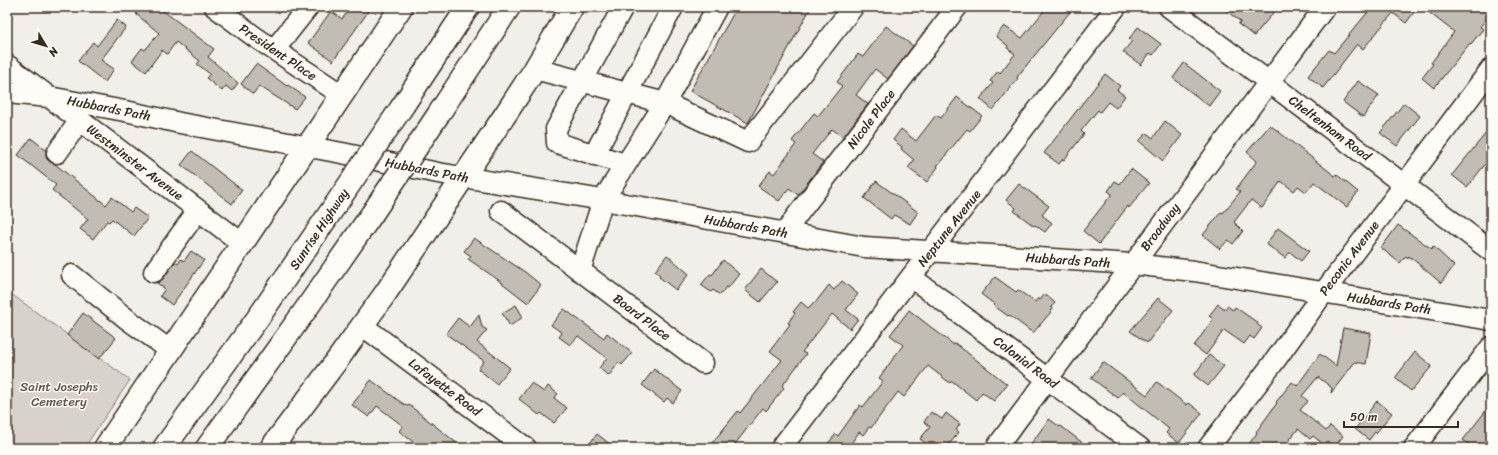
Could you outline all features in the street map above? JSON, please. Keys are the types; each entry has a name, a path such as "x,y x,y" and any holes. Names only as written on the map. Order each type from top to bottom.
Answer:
{"main road":[{"path":"105,448 401,7"},
{"name":"Sunrise Highway","path":"164,448 264,309 402,107 468,7"},
{"path":"207,448 372,214 509,7"},
{"path":"271,448 363,326 535,69 572,7"}],"street":[{"name":"President Place","path":"215,7 274,50 342,95"},
{"path":"274,50 308,7"},
{"path":"624,7 556,129 556,143 625,164"},
{"path":"594,155 673,7"},
{"path":"580,271 603,200 665,103 717,7"},
{"path":"535,69 665,103 748,142 853,7"},
{"name":"Nicole Place","path":"786,233 795,218 957,7"},
{"name":"Neptune Avenue","path":"782,448 1116,7"},
{"name":"Cheltenham Road","path":"1169,7 1270,82 1491,251"},
{"name":"Broadway","path":"996,448 1132,264 1326,7"},
{"name":"Westminster Avenue","path":"7,65 243,244"},
{"name":"Peconic Avenue","path":"1208,448 1274,362 1324,292 1491,69"},
{"name":"Hubbards Path","path":"7,93 49,97 130,112 180,124 464,177 603,200 864,247 932,250 1132,264 1194,271 1491,320"},
{"path":"57,153 80,120"},
{"path":"154,272 198,210"},
{"name":"Board Place","path":"501,211 703,363"},
{"path":"72,275 127,319 171,351"},
{"name":"Colonial Road","path":"911,277 1140,448"},
{"name":"Lafayette Road","path":"363,326 526,448"},
{"path":"1414,448 1491,346"}],"green space":[{"name":"Saint Josephs Cemetery","path":"7,291 130,380 84,448 7,448"}],"building":[{"path":"142,7 158,7 214,49 208,57 238,83 232,91 226,86 222,91 206,78 210,74 197,64 200,61 176,42 167,54 162,50 146,72 132,61 142,48 145,50 159,33 136,14"},
{"path":"351,7 361,7 368,12 333,61 308,43 331,11 342,19"},
{"path":"737,7 811,7 748,123 690,91"},
{"path":"1047,7 1074,7 1017,77 1018,78 993,110 980,99 993,83 990,81 998,71 1000,73 1015,54 996,36 1004,26 1022,38"},
{"path":"1221,7 1278,7 1254,36 1238,24 1241,22"},
{"path":"1372,7 1418,7 1406,23 1393,13 1363,49 1357,44 1323,88 1308,76 1329,50 1334,53"},
{"path":"1422,7 1491,7 1491,12 1480,27 1483,29 1434,88 1422,78 1454,32"},
{"path":"117,20 126,27 101,60 114,69 105,82 78,61 93,42 97,46"},
{"path":"886,26 913,46 888,79 875,69 856,95 868,104 843,137 832,129 812,154 823,162 798,195 789,188 779,201 758,186 770,171 774,174 796,144 792,141 814,113 818,116 842,86 837,82 858,54 863,57"},
{"path":"1138,27 1161,44 1153,55 1150,53 1141,65 1123,52 1132,41 1129,39"},
{"path":"1184,63 1220,91 1209,106 1173,78"},
{"path":"256,64 305,97 295,109 259,86 253,94 241,84"},
{"path":"1105,74 1120,86 1117,90 1125,96 1116,108 1108,102 1100,112 1098,110 1081,131 1084,134 1064,160 1063,159 1059,164 1044,153"},
{"path":"1358,81 1379,95 1363,117 1343,102"},
{"path":"957,97 982,116 970,131 967,129 937,166 938,167 927,182 908,168 914,160 893,140 901,129 916,141 936,115 941,118"},
{"path":"1404,103 1420,116 1397,146 1380,133"},
{"path":"1165,121 1182,135 1163,161 1139,141 1147,133 1153,138"},
{"path":"1270,125 1335,176 1336,174 1358,192 1347,207 1314,182 1306,192 1298,186 1294,191 1281,181 1262,208 1251,200 1234,222 1243,231 1233,244 1228,240 1220,249 1203,235 1221,212 1223,213 1240,192 1236,189 1257,161 1247,152"},
{"path":"1491,127 1491,157 1467,187 1452,175"},
{"path":"31,138 46,150 46,158 50,162 55,164 106,205 112,197 131,212 134,208 148,218 134,236 112,219 109,222 107,221 93,239 80,229 88,219 52,190 56,185 18,155"},
{"path":"192,151 242,190 232,204 181,165"},
{"path":"1131,169 1149,183 1129,208 1128,206 1099,244 1083,231 1112,194 1108,191 1115,181 1120,184"},
{"path":"876,181 918,212 910,224 894,215 891,219 864,198"},
{"path":"1019,184 1049,206 1042,215 1052,223 1045,232 1035,225 1034,226 1014,211 1016,208 1006,200"},
{"path":"1398,225 1432,249 1433,246 1454,266 1441,283 1409,256 1408,258 1406,256 1400,263 1381,248"},
{"path":"1278,228 1309,251 1301,261 1290,252 1285,258 1266,244"},
{"path":"474,238 525,272 541,285 528,303 468,259 471,256 464,251"},
{"path":"191,251 204,260 172,305 160,296 165,289 157,283 163,279 175,262 178,264 181,259 184,261"},
{"path":"667,255 689,274 676,290 659,277 660,275 655,271"},
{"path":"723,260 739,274 728,288 726,287 720,295 713,290 711,292 701,285 710,274 712,275"},
{"path":"761,269 777,282 760,302 745,290"},
{"path":"995,277 1016,292 1018,290 1035,302 1038,298 1040,300 1045,294 1055,303 1051,307 1053,308 1050,313 1033,333 993,305 994,304 981,294"},
{"path":"842,281 858,294 846,310 858,319 850,329 832,314 802,352 806,354 782,386 784,388 766,411 763,408 732,448 708,448 738,411 740,413 782,360 770,351 790,324 788,323 795,313 793,312 801,302 808,308 814,302 815,303 829,285 834,290"},
{"path":"1158,298 1173,310 1147,343 1130,331"},
{"path":"1218,304 1225,309 1227,306 1233,310 1235,307 1258,323 1257,324 1262,328 1254,339 1250,336 1244,344 1224,330 1206,355 1194,346 1213,319 1209,316"},
{"path":"516,305 523,317 510,326 502,313"},
{"path":"564,309 604,338 607,333 632,353 622,365 619,362 609,376 599,368 607,358 578,336 570,345 559,337 562,333 551,325"},
{"path":"909,310 954,345 955,343 1007,384 994,401 982,392 976,400 952,381 950,383 928,366 904,397 898,392 871,428 869,427 863,435 859,432 850,445 854,448 824,448 836,434 838,436 860,405 863,407 883,381 879,378 903,345 890,335"},
{"path":"83,313 116,338 99,359 67,335"},
{"path":"479,315 482,327 487,330 477,342 510,368 497,384 478,369 484,361 446,334 458,318 470,327"},
{"path":"1343,328 1371,333 1366,364 1355,362 1331,393 1332,388 1318,377 1302,396 1308,401 1300,410 1326,431 1330,426 1343,436 1334,448 1328,448 1313,436 1310,439 1298,429 1283,448 1246,448 1277,403 1276,402 1292,382 1297,386 1320,354 1336,366"},
{"path":"1415,352 1432,366 1411,391 1395,378"},
{"path":"1209,355 1224,366 1208,386 1194,375"},
{"path":"1103,362 1147,395 1157,382 1187,405 1189,403 1202,413 1179,443 1166,433 1169,429 1123,392 1118,398 1091,378"},
{"path":"654,369 682,391 673,403 667,398 664,402 642,385"},
{"path":"371,380 402,403 408,406 409,405 463,448 421,448 399,431 403,426 377,406 369,417 352,405"},
{"path":"531,383 544,392 548,386 558,394 554,398 567,408 554,423 541,413 539,415 519,399"},
{"path":"1377,401 1392,413 1369,440 1355,429"},
{"path":"1491,404 1491,435 1481,448 1473,448 1463,440"},
{"path":"931,412 942,419 946,413 960,424 956,430 959,432 946,448 932,448 920,439 930,427 924,422"},
{"path":"1049,419 1060,427 1061,426 1089,448 1028,448"},
{"path":"597,434 615,448 586,448"}]}
